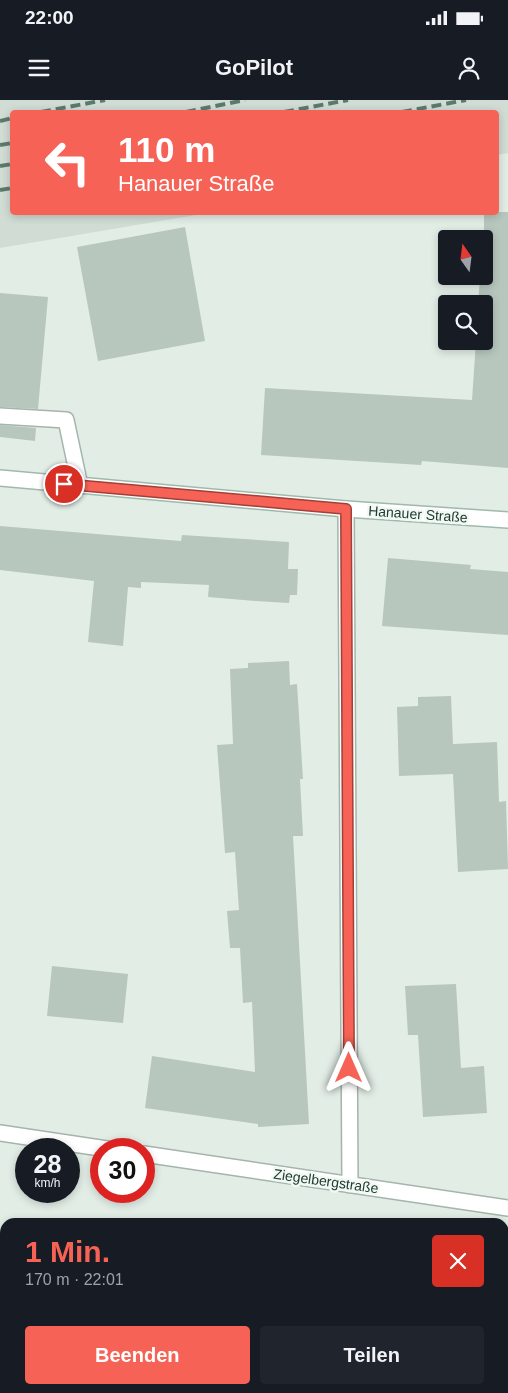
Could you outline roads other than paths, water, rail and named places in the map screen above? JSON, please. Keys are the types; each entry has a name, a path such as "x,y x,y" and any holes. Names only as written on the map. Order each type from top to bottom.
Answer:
{"street":[{"path":"0,416 66,420 80,486"},
{"name":"Hanauer Straße","path":"0,478 346,509 508,520"},
{"path":"346,509 350,1184"},
{"path":"0,1133 90,1146"},
{"name":"Ziegelbergstraße","path":"155,1156 508,1208"}],"railway":[{"path":"52,110 105,100"},
{"path":"196,110 245,100"},
{"path":"295,110 348,100"},
{"path":"413,110 466,100"},
{"path":"0,121 10,118"},
{"path":"0,145 10,143"},
{"path":"0,166 10,164"},
{"path":"0,190 10,188"}]}
